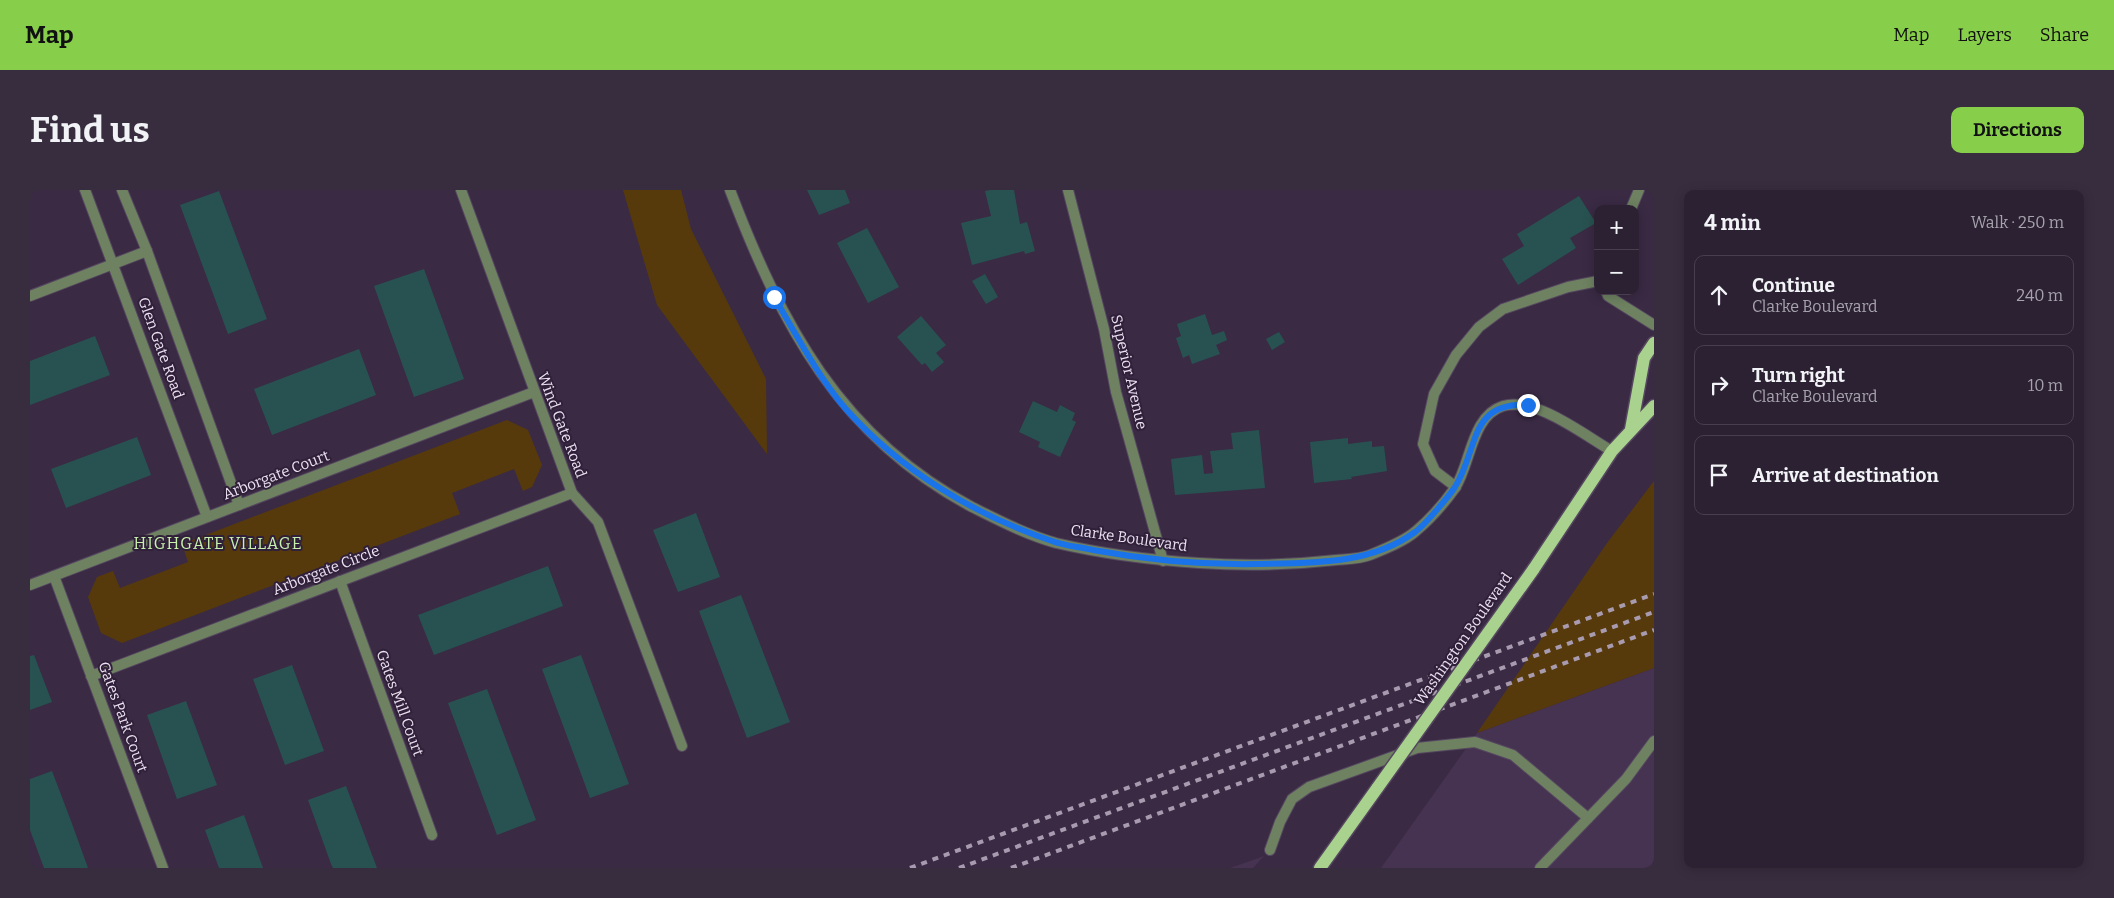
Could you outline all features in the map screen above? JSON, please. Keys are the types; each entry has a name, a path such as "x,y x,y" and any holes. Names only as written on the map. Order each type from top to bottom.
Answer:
{"main road":[{"path":"1631,429 1644,358 1654,343"},
{"name":"Washington Boulevard","path":"1320,868 1532,570 1612,451 1654,406"},
{"path":"1631,429 1654,414"}],"street":[{"name":"Glen Gate Road","path":"84,190 207,517"},
{"name":"Glen Gate Road","path":"122,190 147,251 239,505"},
{"name":"Wind Gate Road","path":"461,190 572,493 598,522 682,746"},
{"name":"Clarke Boulevard","path":"730,190 762,271 805,350 845,407 894,456 946,493 996,520 1054,542 1163,561 1236,565 1308,563 1367,556 1415,532 1456,487 1481,425 1498,408 1511,404 1528,405 1612,451"},
{"name":"Superior Avenue","path":"1068,190 1104,329 1116,392 1163,561"},
{"path":"1633,205 1639,190"},
{"path":"30,296 147,251"},
{"path":"1456,487 1435,471 1422,444 1434,394 1456,355 1479,327 1504,309 1560,290 1594,282"},
{"path":"1608,295 1654,325"},
{"name":"Arborgate Court","path":"30,586 534,392"},
{"name":"Arborgate Circle","path":"91,676 572,493"},
{"name":"Gates Park Court","path":"54,576 162,868"},
{"name":"Gates Mill Court","path":"340,581 432,835"},
{"path":"1540,868 1626,779 1654,741"},
{"path":"1270,850 1280,822 1292,799 1309,787 1417,748 1475,742 1513,755 1588,818"}],"shaded area":[{"path":"623,190 681,190 691,229 766,379 767,454 657,305"},
{"path":"507,420 528,430 542,465 532,487 523,491 514,469 452,493 460,514 122,643 101,633 88,597 97,577 113,571 120,588 188,562 182,544"},
{"path":"1654,481 1654,668 1477,733 1607,543"},
{"path":"1654,668 1654,868 1381,868 1477,733"},
{"path":"1264,856 1253,868 1230,868"}],"building":[{"path":"807,190 845,190 850,203 819,215"},
{"path":"1014,190 1020,224 1027,222 1035,251 1025,254 1024,251 972,265 961,223 991,216 985,191"},
{"path":"219,191 267,319 228,334 180,205"},
{"path":"1579,196 1594,220 1594,224 1570,238 1576,248 1518,285 1502,259 1524,246 1517,234"},
{"path":"867,228 899,287 868,303 837,243"},
{"path":"424,269 464,379 414,397 374,286"},
{"path":"985,274 998,297 986,304 972,281"},
{"path":"1205,314 1212,335 1224,331 1227,340 1216,345 1220,354 1192,364 1189,355 1183,358 1176,338 1181,336 1177,324"},
{"path":"921,316 946,345 936,353 944,362 932,372 925,363 922,365 897,337"},
{"path":"1279,332 1285,342 1272,350 1266,339"},
{"path":"95,336 110,375 30,405 30,361"},
{"path":"359,349 376,395 272,435 254,389"},
{"path":"1033,401 1057,412 1060,405 1075,413 1072,420 1076,422 1060,457 1038,447 1040,442 1019,432"},
{"path":"1259,430 1265,488 1175,495 1171,459 1202,455 1204,474 1213,473 1210,451 1233,449 1231,433"},
{"path":"137,437 151,475 66,508 51,469"},
{"path":"1348,438 1348,444 1372,441 1372,447 1384,446 1387,471 1351,477 1352,479 1314,483 1310,442"},
{"path":"696,513 720,577 678,592 653,530"},
{"path":"548,566 563,606 434,655 418,615"},
{"path":"741,595 790,722 747,738 699,611"},
{"path":"34,655 52,702 30,710 30,656"},
{"path":"581,655 629,784 590,798 542,669"},
{"path":"292,665 324,751 285,765 253,679"},
{"path":"487,689 536,820 497,835 448,703"},
{"path":"186,701 217,785 177,799 147,715"},
{"path":"52,771 88,868 44,868 41,860 30,830 30,779"},
{"path":"346,786 377,868 333,868 331,864 308,800"},
{"path":"244,815 263,868 219,868 205,830"}],"railway":[{"path":"910,868 1654,594"},
{"path":"959,868 1654,612"},
{"path":"1011,868 1654,630"}],"district":[{"name":"HIGHGATE VILLAGE","path":"218,543"}],"route":[{"path":"774,297 805,350 845,407 894,456 946,493 996,520 1054,542 1163,561 1227,565 1308,563 1367,556 1415,532 1456,487 1481,425 1490,414 1498,408 1511,404 1528,405"}]}
